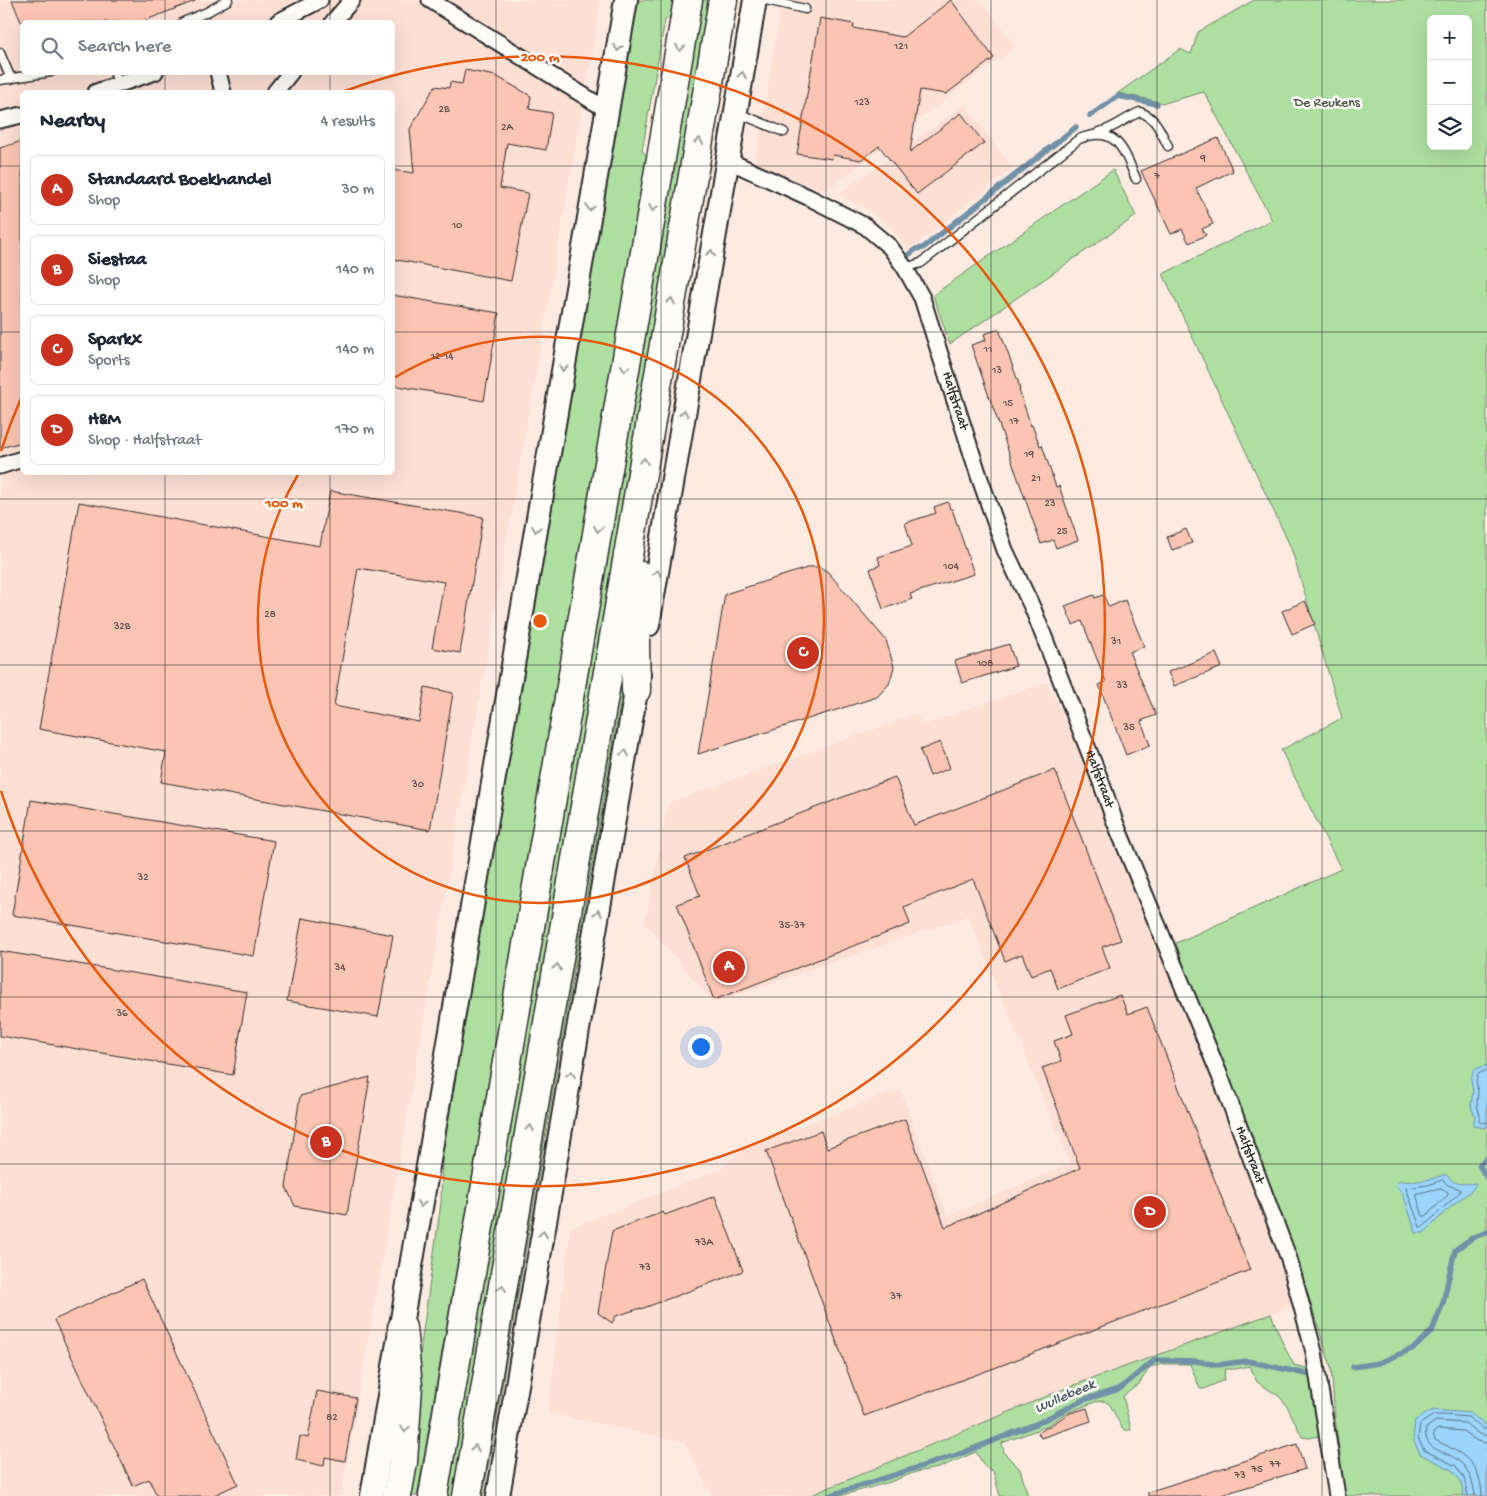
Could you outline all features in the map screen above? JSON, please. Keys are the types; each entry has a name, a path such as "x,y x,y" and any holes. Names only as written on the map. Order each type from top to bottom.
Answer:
{"highway":[{"path":"433,1496 688,0"},
{"path":"467,1496 723,0"},
{"path":"636,510 642,564 635,642 636,690"},
{"path":"397,1496 403,1462 408,1386 402,1328"}],"main road":[{"path":"372,1496 626,0"},
{"path":"498,1496 755,0"}],"street":[{"path":"282,20 320,0"},
{"path":"335,20 352,0"},
{"path":"430,0 608,110"},
{"path":"99,90 117,79 139,75"},
{"path":"219,75 222,90"},
{"path":"277,90 289,75"},
{"path":"0,120 20,115"},
{"name":"Halfstraat","path":"727,160 808,197 865,226 890,247 906,268 922,298 979,476 1005,550 1032,610 1101,782 1115,822 1220,1076 1289,1259 1314,1352 1337,1496"},
{"path":"0,466 20,461"}],"lane":[{"path":"188,20 208,12 228,0"},
{"path":"766,0 804,9"},
{"path":"0,53 11,79"},
{"path":"0,80 34,75"},
{"path":"736,112 784,132"},
{"path":"906,268 921,263 1079,139 1092,133 1109,130 1128,117 1140,112 1149,115 1156,122 1168,146"},
{"path":"1092,133 1108,135 1121,147 1136,179"}],"shaded area":[{"path":"0,0 601,0 341,1496 0,1496"},
{"path":"782,0 980,0 1016,46 825,191 755,164"},
{"path":"965,105 1013,168 909,250 893,230 865,208 837,195"},
{"path":"1047,682 1176,943 1219,1069 1309,1298 1280,1311 1066,1388 809,1496 712,1496 684,1442 548,1413 570,1228 722,1169 748,1145 900,1090 948,1216 1070,1164 968,916 714,1003 645,923 668,803 917,714 923,725"}],"green space":[{"path":"637,0 676,0 674,15 665,20 642,151 649,157 417,1496 404,1496 422,1338 441,1203 443,1119"},
{"path":"699,0 713,0 456,1496 443,1496"},
{"name":"De Reukens","path":"1254,0 1487,0 1487,1496 1345,1496 1335,1419 1331,1367 1309,1298 1219,1069 1176,943 1341,869 1281,750 1342,718 1291,548 1163,274 1272,220 1204,92 1164,103 1118,93 1180,49 1191,54 1198,32"},
{"path":"1113,170 1136,216 950,344 933,295"},
{"path":"615,685 623,687 483,1496 478,1496"},
{"path":"1271,1314 1294,1365 1311,1369 1316,1386 1319,1436 1302,1437 1288,1408 1280,1397 1257,1382 1250,1366 1225,1369 1224,1380 1200,1389 1190,1364 1163,1364 1150,1367 1139,1384 1123,1396 1131,1430 1123,1430 1110,1405 1104,1401 1095,1402 1066,1413 1045,1427 1002,1443 1004,1453 1020,1469 1028,1496 1000,1496 993,1471 985,1467 976,1452 938,1468 916,1472 890,1482 840,1496 809,1496 1066,1388"}],"water":[{"path":"1487,1065 1487,1126 1483,1128 1473,1125 1475,1117 1471,1106 1473,1091 1471,1081 1473,1070"},
{"path":"1447,1175 1450,1179 1460,1184 1476,1183 1473,1189 1447,1210 1424,1233 1416,1233 1403,1194 1395,1185 1399,1181 1421,1181"},
{"path":"1433,1410 1470,1413 1487,1426 1487,1496 1464,1496 1460,1480 1452,1470 1420,1454 1413,1439 1415,1420"}],"building":[{"path":"12,0 195,0 146,20 20,20"},
{"path":"951,0 994,58 946,94 920,90 910,152 961,113 984,143 917,194 879,146 861,160 833,155 832,159 797,154 820,18 854,24 853,28 903,37"},
{"path":"465,70 496,76 531,96 529,109 552,113 546,150 507,143 500,188 528,193 511,281 395,260 395,170 414,173 410,129 435,86 449,88 450,82 462,84"},
{"path":"1218,138 1233,171 1196,188 1213,224 1202,229 1206,235 1189,243 1182,229 1171,234 1141,171"},
{"path":"20,142 20,443 0,448 0,148"},
{"path":"395,296 499,313 484,401 395,386"},
{"path":"999,329 1018,381 1019,390 1031,426 1040,446 1042,445 1056,487 1059,486 1078,540 1056,548 1053,540 1041,544 971,345 986,340 984,334"},
{"path":"330,491 483,517 460,653 432,648 444,582 358,568 334,706 419,722 425,687 453,693 430,830 161,782 166,752 39,729 79,502 320,546"},
{"path":"948,502 974,574 910,594 912,599 883,609 870,569 880,565 878,557 912,546 905,523 936,513 934,507"},
{"path":"1186,529 1192,543 1172,550 1167,537"},
{"path":"810,567 820,567 828,572 886,640 894,667 889,684 877,697 698,754 725,594"},
{"path":"1094,595 1095,598 1103,595 1109,607 1125,600 1144,646 1130,652 1130,654 1156,715 1141,721 1150,745 1126,755 1099,685 1106,682 1082,621 1073,625 1065,606"},
{"path":"1305,601 1315,624 1292,634 1282,611"},
{"path":"1009,644 1016,666 962,683 955,661"},
{"path":"1216,653 1222,667 1174,686 1168,672"},
{"path":"940,742 950,768 930,776 920,750"},
{"path":"1055,770 1121,940 1102,947 1110,968 1058,989 1050,968 1031,976 1022,954 1005,961 973,879 904,907 910,924 714,1000 677,904 700,896 685,858 895,777 914,825"},
{"path":"31,800 274,841 254,956 12,915"},
{"path":"302,918 393,935 378,1017 287,1001"},
{"path":"0,951 247,992 233,1075 0,1036"},
{"path":"1120,995 1128,1014 1147,1007 1250,1270 864,1416 766,1151 821,1131 827,1148 905,1119 945,1227 968,1218 1080,1168 1042,1068 1061,1061 1054,1041 1073,1034 1066,1015"},
{"path":"370,1077 347,1215 295,1206 286,1187 300,1096"},
{"path":"715,1196 743,1271 641,1309 616,1316 612,1323 598,1313 612,1231 663,1212 665,1215"},
{"path":"142,1279 238,1484 212,1496 157,1496 149,1479 133,1486 54,1320"},
{"path":"317,1391 356,1398 345,1461 325,1457 324,1466 296,1460 300,1436 308,1438"},
{"path":"1087,1408 1091,1421 1041,1438 1038,1433 1070,1413"},
{"path":"1297,1444 1305,1469 1218,1496 1148,1496 1148,1492"}],"waterway":[{"path":"1090,116 1118,96 1157,104"},
{"path":"907,256 916,249 923,248 1076,127"},
{"name":"Wullebeek","path":"1487,1158 1479,1165 1487,1178"},
{"name":"Wullebeek","path":"1353,1367 1379,1363 1414,1348 1432,1331 1443,1303 1455,1250 1472,1238 1487,1232"},
{"name":"Wullebeek","path":"828,1496 960,1454 1038,1423 1083,1400 1119,1389 1155,1360 1196,1361 1217,1365 1247,1361 1311,1375"}],"place":[{"name":"Sparkx","path":"803,653"},
{"name":"Standaard Boekhandel","path":"729,967"},
{"name":"Siestaa","path":"326,1142"},
{"name":"H&M","path":"1150,1212"}]}
